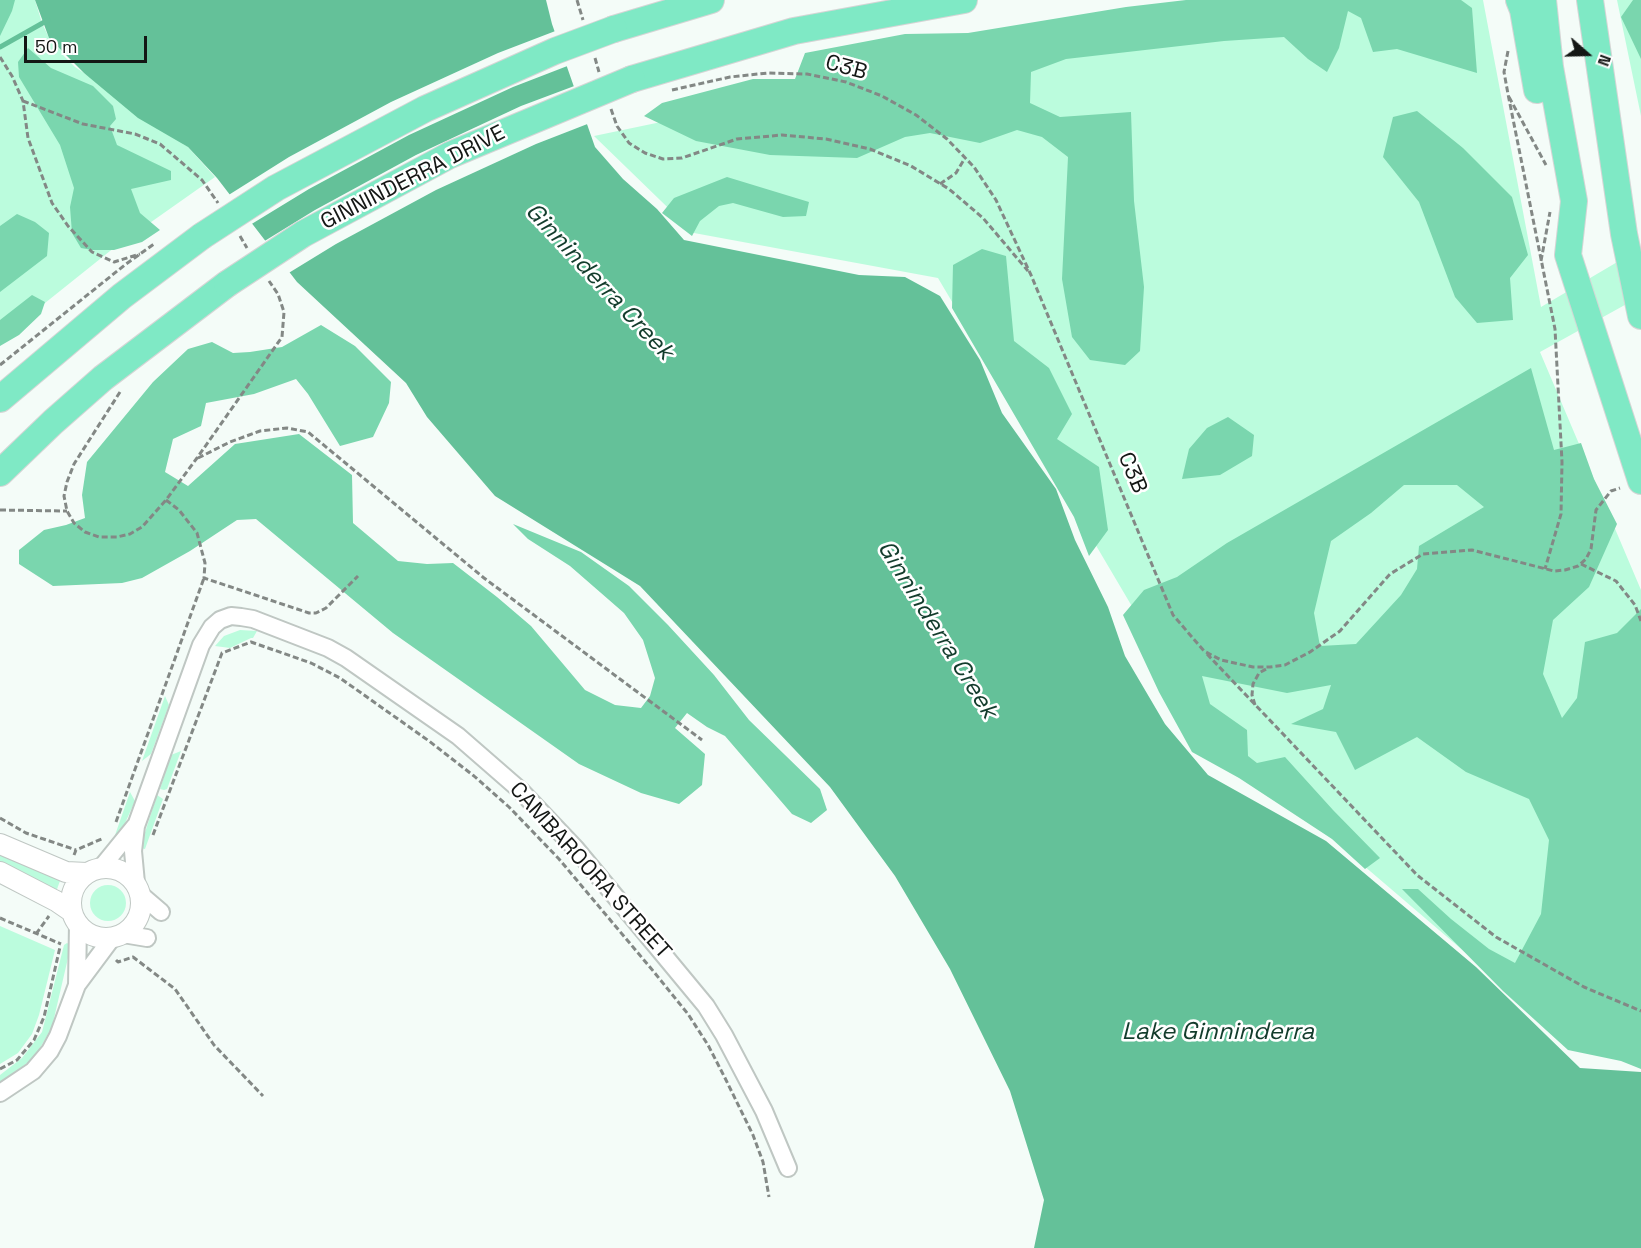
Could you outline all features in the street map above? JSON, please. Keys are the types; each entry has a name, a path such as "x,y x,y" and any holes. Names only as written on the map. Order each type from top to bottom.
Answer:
{"main road":[{"path":"0,399 122,296 202,236 276,188 425,109 526,64 614,29 711,0"},
{"name":"GINNINDERRA DRIVE","path":"0,473 103,378 227,284 303,234 450,154 632,79 794,31 964,0"},
{"path":"1519,0 1523,10 1568,255 1630,485"},
{"path":"1543,0 1550,67 1574,201 1568,255"},
{"path":"1590,0 1624,234 1641,316"}],"street":[{"name":"CAMBAROORA STREET","path":"138,889 133,851 136,826 201,645 212,627 220,620 231,616 241,616 328,648 346,658 458,736 520,790 569,841 706,1006 764,1111 788,1168"},
{"name":"CAMBAROORA STREET","path":"94,871 136,826"},
{"path":"0,844 66,873 117,869 127,875 161,912"},
{"path":"0,1093 33,1071 50,1051 58,1036 77,985 79,944 71,896 76,884 94,871"},
{"path":"0,872 56,901 90,935 112,942 147,938"},
{"path":"77,985 112,942 132,927 139,917 141,906 138,889"}],"path":[{"path":"577,0 584,23"},
{"path":"1508,47 1504,72 1555,330 1562,462 1561,514 1545,569"},
{"path":"0,57 12,76 23,101 28,138 52,203 68,226 92,252 114,262 140,254 0,365"},
{"path":"595,57 602,80"},
{"name":"C3B","path":"661,93 730,77 768,73 807,75 846,82 882,96 916,115 947,139 965,158 996,200 1031,275 1173,615 1204,651 1221,660 1253,667 1285,665 1325,643 1340,631 1390,574 1423,554 1472,550 1545,569 1565,570 1581,564"},
{"path":"1508,94 1554,183 1540,263"},
{"path":"609,103 616,126 623,136 637,148 654,157 682,158 737,139 782,135 826,139 870,149 911,166 940,184 983,218 1031,275"},
{"path":"940,184 956,173 965,158"},
{"path":"197,458 260,430 287,428 308,432 484,578 702,740"},
{"path":"1630,485 1611,491 1596,510 1590,549 1581,564 1616,581 1635,605 1641,621"},
{"path":"116,823 204,578 205,563 197,533 179,510 166,500"},
{"path":"0,510 67,511"},
{"path":"204,578 309,614 326,608 358,576"},
{"path":"150,843 222,653 251,642 311,663 340,678 429,741 509,807 559,859 654,972 688,1014 725,1078 753,1135 763,1162 769,1197"},
{"path":"1204,651 1417,875 1496,936 1584,987 1641,1011"},
{"path":"1256,706 1252,695 1253,684 1259,673 1270,667"},
{"path":"0,818 26,833 76,850 111,834"},
{"path":"0,918 61,944"},
{"path":"0,1070 16,1059 34,1040 44,1017 61,938 79,944"},
{"path":"112,942 112,956 118,962 133,957 175,989 214,1045 263,1096"}],"shaded area":[{"path":"0,0 35,0 51,42 75,67 180,137 183,144 215,177 110,251 0,339"},
{"path":"0,0 15,0 0,36"},
{"path":"1186,0 1461,0 1472,8 1477,73 1397,49 1373,52 1361,18 1348,11 1339,48 1327,72 1308,59 1284,37 1224,41 1066,59 1031,72 1030,103 1060,117 1131,112 1134,201 1144,287 1140,351 1125,365 1090,360 1072,337 1062,279 1068,157 1042,137 1017,130 980,143 930,133 905,137 857,158 770,155 696,141 644,116 662,103 753,79 795,79 805,53 905,34 968,33 1126,7"},
{"path":"1246,0 1483,0 1541,307 1641,248 1641,296 1540,352 1641,590 1641,1062 1563,1036 1205,730 938,278 694,233 594,136"},
{"path":"1617,0 1641,0 1641,116"},
{"path":"1633,0 1641,0 1641,59 1621,17"},
{"path":"28,48 51,68 93,86 113,106 116,119 110,126 117,145 171,171 171,180 131,189 140,213 160,230 142,242 114,250 92,250 81,248 72,233 70,207 74,188 60,145 19,77 18,62"},
{"path":"1417,111 1463,148 1512,197 1528,255 1510,278 1513,320 1477,323 1455,297 1419,202 1383,157 1393,117"},
{"path":"727,177 809,202 806,216 783,217 733,203 719,206 700,221 692,236 662,213 674,198"},
{"path":"17,214 35,222 49,233 47,256 0,292 0,226"},
{"path":"982,249 1006,256 1014,341 1049,368 1072,414 1057,439 1099,467 1108,530 1089,556 1074,517 952,308 953,265"},
{"path":"32,295 45,302 41,314 19,335 0,346 0,320"},
{"path":"321,325 355,346 391,382 389,403 373,437 340,446 296,379 254,394 206,403 201,426 173,439 165,472 188,486 235,444 299,434 352,475 353,523 398,561 427,564 453,563 531,626 585,690 615,705 641,708 650,696 655,678 643,640 624,613 570,566 528,539 513,524 581,552 629,586 668,625 714,675 749,720 820,789 827,810 811,823 792,814 725,736 687,713 675,728 705,754 702,785 679,804 641,793 579,764 393,633 256,519 237,520 190,551 142,578 122,583 53,586 19,564 19,550 44,530 85,518 82,495 87,462 153,382 188,349 212,342 233,353 282,347"},
{"path":"1531,368 1554,450 1581,443 1594,479 1617,524 1589,587 1553,620 1543,674 1562,718 1577,698 1585,642 1617,633 1641,609 1641,1069 1621,1061 1568,1050 1503,991 1402,889 1418,889 1489,949 1515,963 1541,914 1549,840 1529,799 1466,772 1417,737 1355,770 1336,732 1291,724 1323,709 1331,685 1287,693 1202,676 1210,704 1247,730 1248,756 1257,763 1285,757 1380,858 1365,869 1332,839 1239,778 1192,752 1159,692 1123,615 1144,590 1177,577 1227,543","holes":["1404,485 1457,485 1484,507 1419,546 1417,569 1401,595 1356,644 1320,646 1314,613 1331,541 1371,513"]},
{"path":"1228,417 1254,435 1252,456 1220,475 1182,479 1189,449 1207,428"},
{"path":"240,630 257,631 253,638 230,648 215,646 224,636"},
{"path":"165,696 169,705 151,754 142,761"},
{"path":"181,751 167,789 160,789 171,755"},
{"path":"130,792 135,801 122,830 113,841"},
{"path":"157,795 163,799 145,849 140,848"},
{"path":"0,850 61,878 56,892 0,866"},
{"path":"108,885 121,890 126,903 121,916 108,921 95,916 90,903 95,890"},
{"path":"0,926 55,950 32,1034 18,1053 0,1064"},
{"path":"67,943 71,945 52,1027 30,1061 0,1083 0,1075 22,1058 42,1032 64,945"}],"water":[{"name":"Lake Ginninderra","path":"35,0 546,0 552,24 595,147 623,179 657,209 684,240 859,275 905,277 940,296 980,360 1002,413 1056,489 1075,540 1108,607 1125,656 1165,724 1208,775 1326,841 1476,967 1580,1068 1641,1072 1641,1248 1034,1248 1044,1200 1010,1091 950,969 895,876 830,787 640,586 495,496 427,417 406,383 297,282 217,178 188,147 138,118 84,73 49,38"}],"pier":[{"path":"558,30 570,65 513,87 409,135 309,189 250,225 227,196 289,157 391,102 498,53"},
{"path":"577,85 590,123 536,144 436,190 336,244 287,274 263,242 315,210 416,155 521,106"}],"waterway":[{"path":"0,47 48,20"}],"water label":[{"name":"Ginninderra Creek","path":"599,282"},
{"name":"Ginninderra Creek","path":"937,630"}]}
